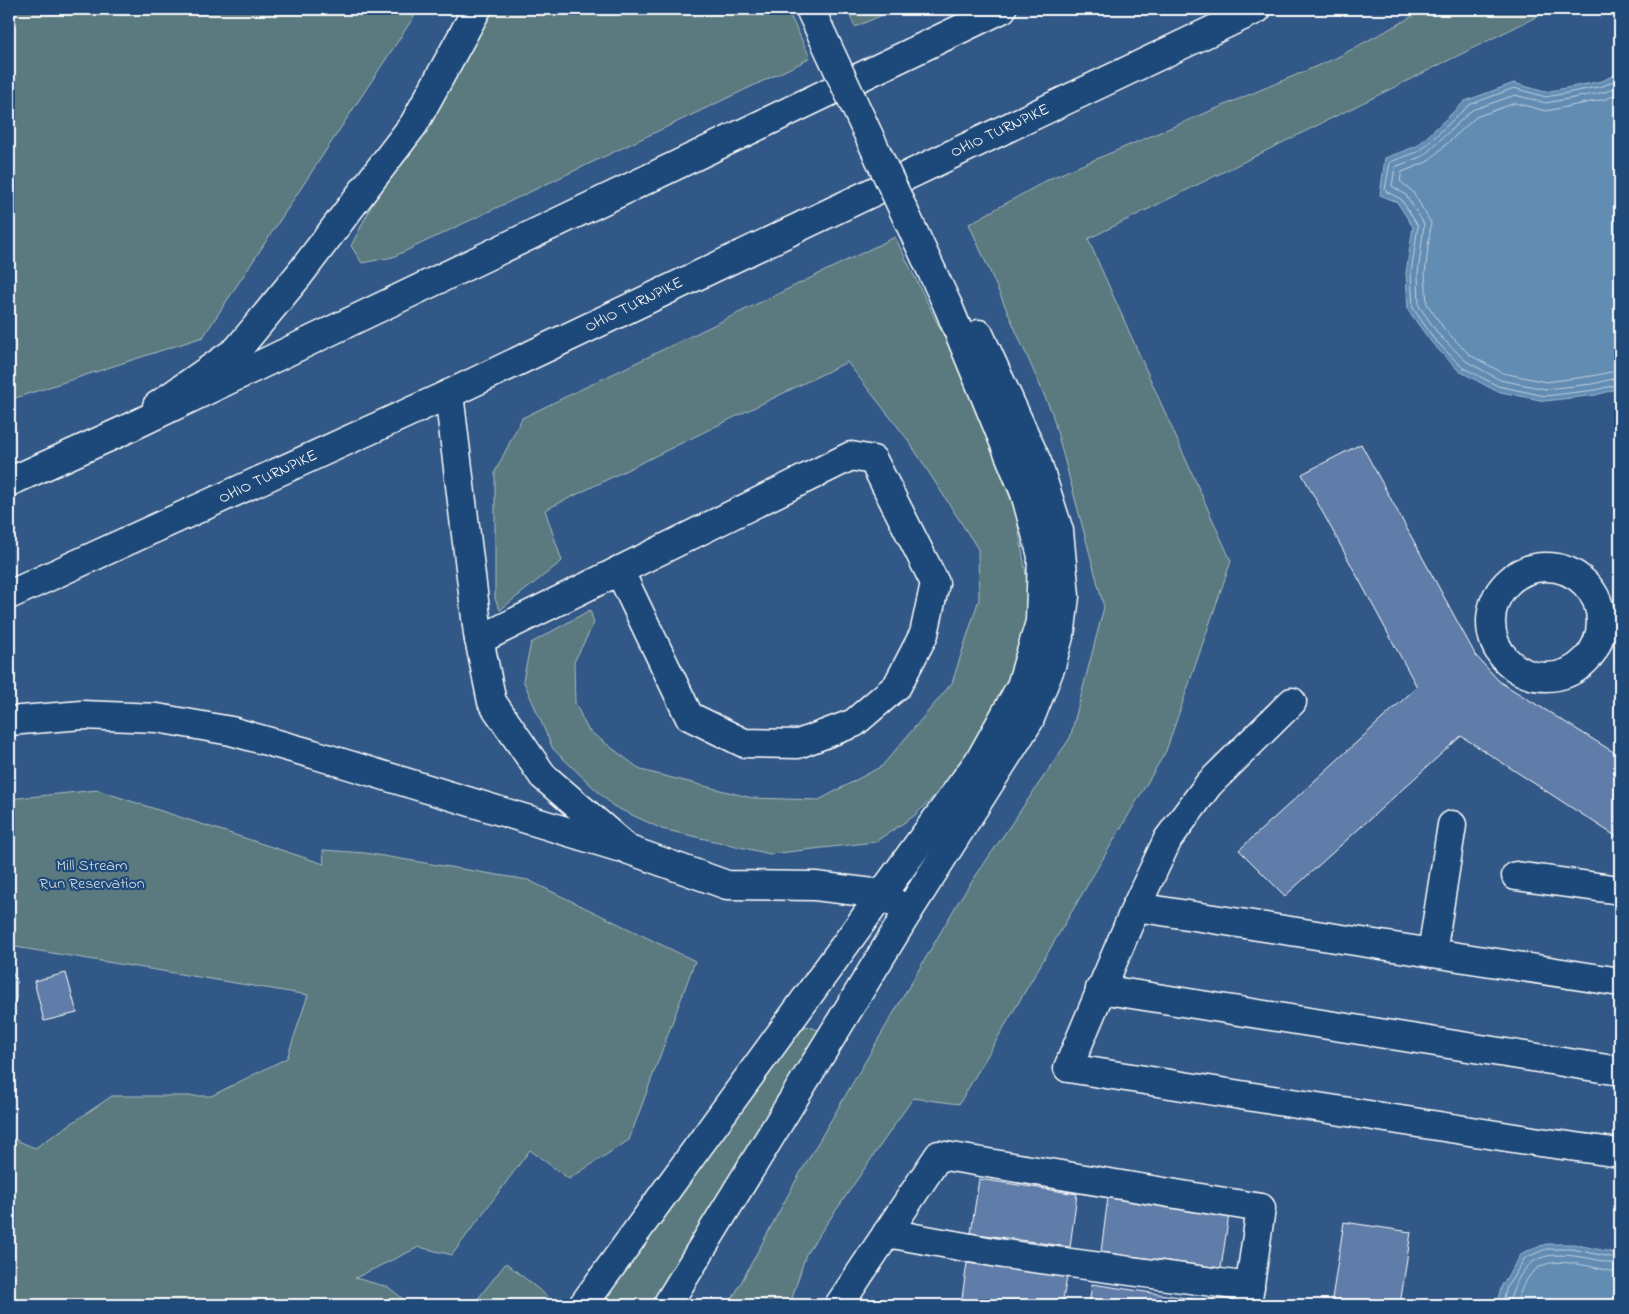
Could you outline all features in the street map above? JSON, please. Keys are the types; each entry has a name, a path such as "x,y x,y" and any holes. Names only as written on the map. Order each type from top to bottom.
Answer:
{"main road":[{"path":"118,433 237,350 299,275 414,124 477,9"},
{"path":"668,1305 908,912 1029,721 1051,666 1061,629 1065,596 1059,531 1037,462 810,9"},
{"path":"583,1305 981,758 1021,686 1040,622 1042,556 1026,493 956,303 830,9"},
{"path":"9,482 118,433 1002,9"},
{"name":"OHIO TURNPIKE","path":"9,595 449,394 1257,9"},
{"path":"449,394 479,640 492,702 543,776 629,850"},
{"path":"479,640 619,570 851,456 873,460 935,583 924,634 897,686 854,723 798,744 744,743 689,716 619,570"},
{"path":"1292,702 1204,792 1168,839 1100,989 1068,1068 1530,1141 1620,1153"},
{"path":"9,721 82,714 157,718 231,731 629,850 727,885 815,886 882,894 908,912"},
{"path":"1432,953 1452,825"},
{"path":"1516,876 1620,890"},
{"path":"1136,907 1620,982"},
{"path":"1100,989 1620,1071"},
{"path":"839,1305 887,1233 939,1155 1261,1208 1248,1296 887,1233"}],"green space":[{"path":"9,9 419,9 203,337 9,400"},
{"path":"489,9 787,9 810,57 801,63 393,257 362,263 351,246 389,172"},
{"path":"847,9 896,9 855,27"},
{"path":"1426,9 1552,9 1088,239 1231,561 1166,751 959,1104 913,1098 806,1254 790,1305 729,1305 795,1182 960,899 1070,738 1104,607 1052,413 969,224 1051,178 1334,59"},
{"path":"895,237 962,373 1016,513 1032,612 1012,686 957,774 914,816 875,842 770,854 662,829 613,806 553,749 523,680 531,643 590,610 594,623 574,662 575,703 588,730 641,770 752,798 819,800 882,766 952,683 979,599 978,549 908,440 847,362 545,510 562,561 500,610 495,599 495,472 522,418"},
{"name":"Mill Stream Run Reservation","path":"97,790 324,864 323,850 365,853 528,880 695,961 629,1140 569,1179 530,1150 452,1255 419,1247 355,1278 388,1287 411,1305 9,1305 9,1137 35,1148 112,1096 211,1096 287,1058 308,995 9,946 9,799"},
{"path":"806,1026 821,1031 650,1305 599,1305 790,1040"},
{"path":"506,1263 548,1297 542,1305 473,1305"}],"water":[{"path":"1620,72 1620,388 1596,395 1545,401 1496,391 1459,371 1431,342 1408,310 1406,273 1413,227 1397,202 1380,195 1385,158 1417,146 1465,101 1514,83 1545,92 1602,81"},
{"path":"1546,1244 1573,1244 1620,1254 1620,1305 1496,1305 1502,1285 1522,1253"}],"building":[{"path":"1361,444 1476,656 1500,682 1620,756 1620,839 1461,736 1285,896 1239,850 1417,687 1302,474"},
{"path":"9,963 16,981 16,999 9,1017"},
{"path":"66,973 77,1013 44,1021 34,981"},
{"path":"979,1179 1077,1194 1070,1247 971,1233"},
{"path":"1108,1197 1229,1214 1221,1268 1101,1252"},
{"path":"1344,1222 1411,1232 1400,1305 1331,1305"},
{"path":"967,1263 1067,1277 1062,1305 961,1305"},
{"path":"1092,1284 1213,1302 1213,1305 1089,1305"}]}
